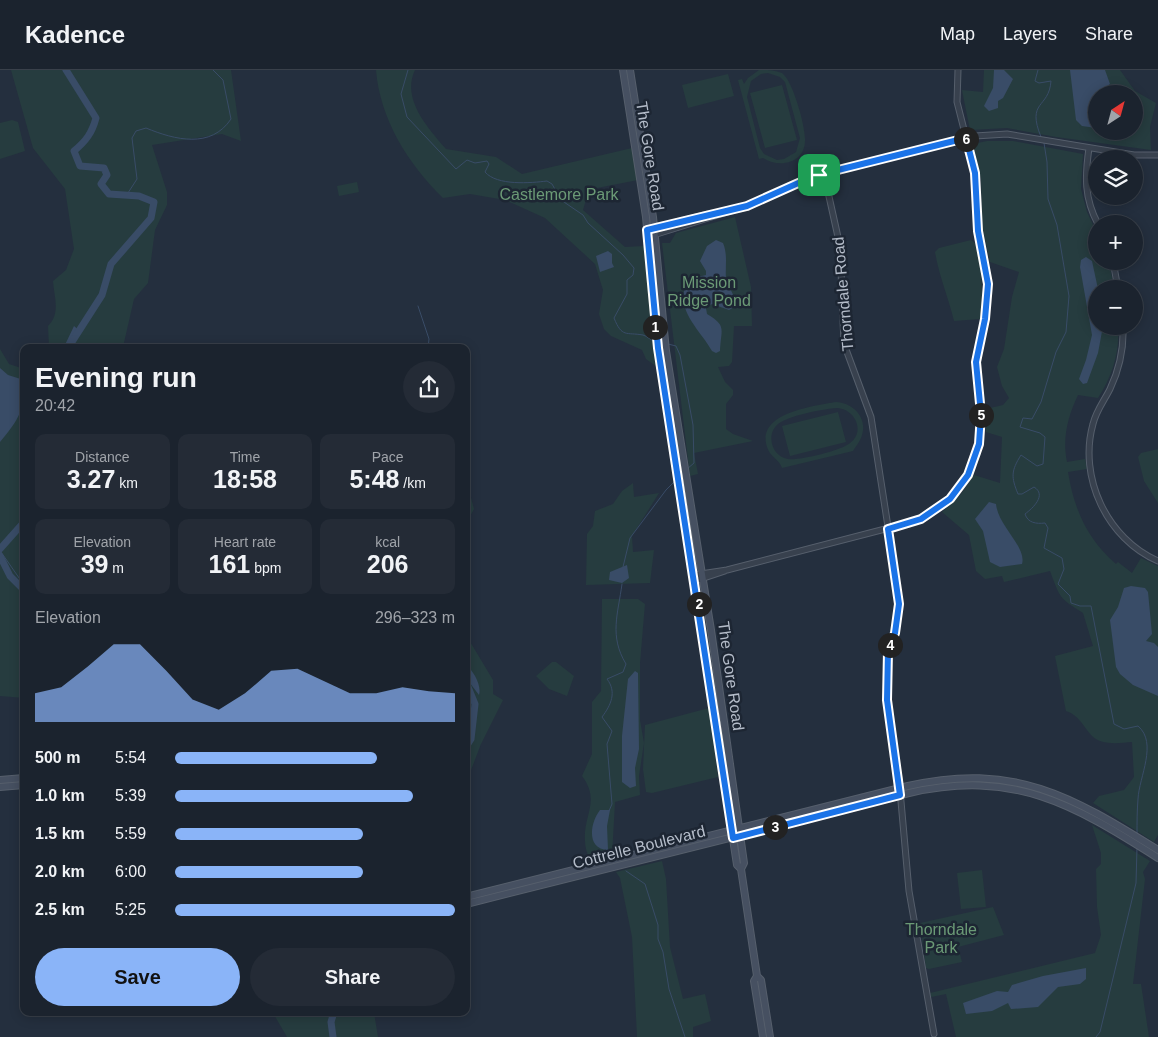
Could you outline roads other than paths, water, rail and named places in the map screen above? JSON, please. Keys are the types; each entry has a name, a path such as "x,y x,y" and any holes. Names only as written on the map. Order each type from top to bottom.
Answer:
{"main road":[{"name":"The Gore Road","path":"623,70 651,232"},
{"name":"The Gore Road","path":"630,70 651,232 660,333 658,348 676,472 713,647 720,720 736,833 737,865 741,869 757,976 761,980 770,1037"},
{"name":"The Gore Road","path":"660,333 666,351 683,463 706,648 720,720"},
{"path":"706,648 713,647"},
{"path":"0,780 20,778"},
{"name":"Cottrelle Boulevard","path":"736,833 927,781 965,778 1023,784 1072,799 1147,847 1158,858"},
{"name":"Cottrelle Boulevard","path":"470,896 938,787 977,784 1022,791 1069,806 1127,835"},
{"path":"0,788 20,786"},
{"name":"Cottrelle Boulevard","path":"1147,847 1158,850"},
{"name":"Cottrelle Boulevard","path":"470,903 607,865"},
{"name":"The Gore Road","path":"757,976 754,981 763,1037"}],"street":[{"path":"698,577 921,519 950,499 968,475 979,444 981,414 976,362 985,319 988,284 978,231 975,173 957,102 958,70"},
{"path":"651,232 708,214 713,216 760,201 804,180 824,174 987,134 1019,136 1134,155 1158,155"},
{"path":"1089,148 1086,188 1088,202 1094,215"},
{"name":"Thorndale Road","path":"824,174 840,246 844,344 871,418 899,604 895,633 888,651 887,700 900,788 909,891 934,1034"},
{"path":"1122,335 1121,356 1115,378 1095,417 1090,435 1090,458 1097,497 1110,522 1134,547 1158,561"}],"water":[{"path":"994,70 1004,70 1013,79 1003,98 998,101 998,108 989,111 984,106 993,88"},
{"path":"1070,70 1105,70 1110,84 1088,85 1088,127 1082,126 1076,120"},
{"path":"716,240 723,243 725,247 726,279 735,301 733,307 729,310 712,304 706,308 707,314 718,322 722,332 720,351 716,353 712,351 689,317 683,299 690,279 706,275 706,271 700,261 707,246"},
{"path":"608,251 612,254 614,267 600,272 596,256"},
{"path":"1086,257 1088,258 1088,270 1094,270 1096,280 1088,280 1088,312 1080,267 1081,260"},
{"path":"74,326 81,332 74,344 65,344"},
{"path":"1092,335 1101,335 1098,353 1087,383 1083,384 1079,379"},
{"path":"0,368 8,375 20,379 20,414 0,442"},
{"path":"989,502 996,504 1002,520 1020,551 1022,564 1000,567 990,562 983,531 975,519"},
{"path":"627,565 629,578 622,583 609,580 610,572"},
{"path":"1131,586 1145,588 1148,592 1152,634 1146,641 1154,643 1158,647 1158,696 1133,685 1120,674 1116,667 1110,620 1118,607 1124,588"},
{"path":"470,669 478,683 479,695 470,683"},
{"path":"635,671 638,673 639,749 635,768 636,786 630,788 622,782 622,736 628,679"},
{"path":"600,810 610,810 607,826 608,850 601,849 593,840 592,828"},
{"path":"1086,968 1086,979 1080,984 1058,987 1038,1007 1011,1009 1008,1003 992,1011 966,1014 963,1003 997,991 1008,992 1012,985 1043,976"}],"waterway":[{"path":"66,70 96,118 88,136 74,151 80,166 104,168 107,175 101,184 109,194 139,196 154,202 151,218 111,264 102,295 71,344"},
{"path":"126,196 137,179 132,138 136,131 146,128 180,138 203,138 213,135 231,119 223,80 213,70"},
{"path":"408,70 401,94 407,117 456,169 467,160 475,163 487,161 489,164 485,172 498,180 506,182 547,181 552,184 561,200 583,215 588,223 623,255 634,268 633,275 627,280 627,294 614,318 620,329 625,333 643,335 654,341"},
{"path":"1038,70 1035,81 1039,83 1051,81 1049,90 1037,110 1037,125 1041,137"},
{"path":"1044,143 1047,162 1048,199 1057,225 1069,296 1066,332 1056,352 1041,402 1032,419 1023,418 1020,427 1040,433 1045,437 1043,464 1037,466 1021,455 1015,465 1013,478 1018,494 1022,494 1034,487 1038,490 1039,497 1037,501 1025,514 1030,521 1045,523 1048,528 1044,548 1062,558 1064,569 1058,584 1070,596 1071,603 1080,606 1091,606 1114,724 1124,729 1138,726 1144,733 1147,741 1146,761 1138,799 1137,834"},
{"path":"418,306 429,339 428,344"},
{"path":"668,344 676,346 680,355 693,425 694,463 687,469"},
{"path":"623,567 630,538 675,481"},
{"path":"20,524 7,539 1,552 20,579"},
{"path":"0,549 20,526"},
{"path":"0,556 10,576 20,586"},
{"path":"609,811 612,804 607,744 612,731 602,717 612,698 612,689 607,679 623,672 626,664 621,654 616,634 622,584"},
{"path":"470,692 475,704 470,741"},
{"path":"1096,1037 1100,1032 1136,883 1137,848"},
{"path":"609,850 613,855"},
{"path":"626,871 645,884 658,925 658,939 663,952 669,989 685,1037"},
{"path":"333,1016 331,1022 333,1037"}],"park label":[{"name":"Castlemore Park","path":"559,194"},
{"name":"Mission Ridge Pond","path":"709,291"},
{"name":"Thorndale Park","path":"941,938"}]}
